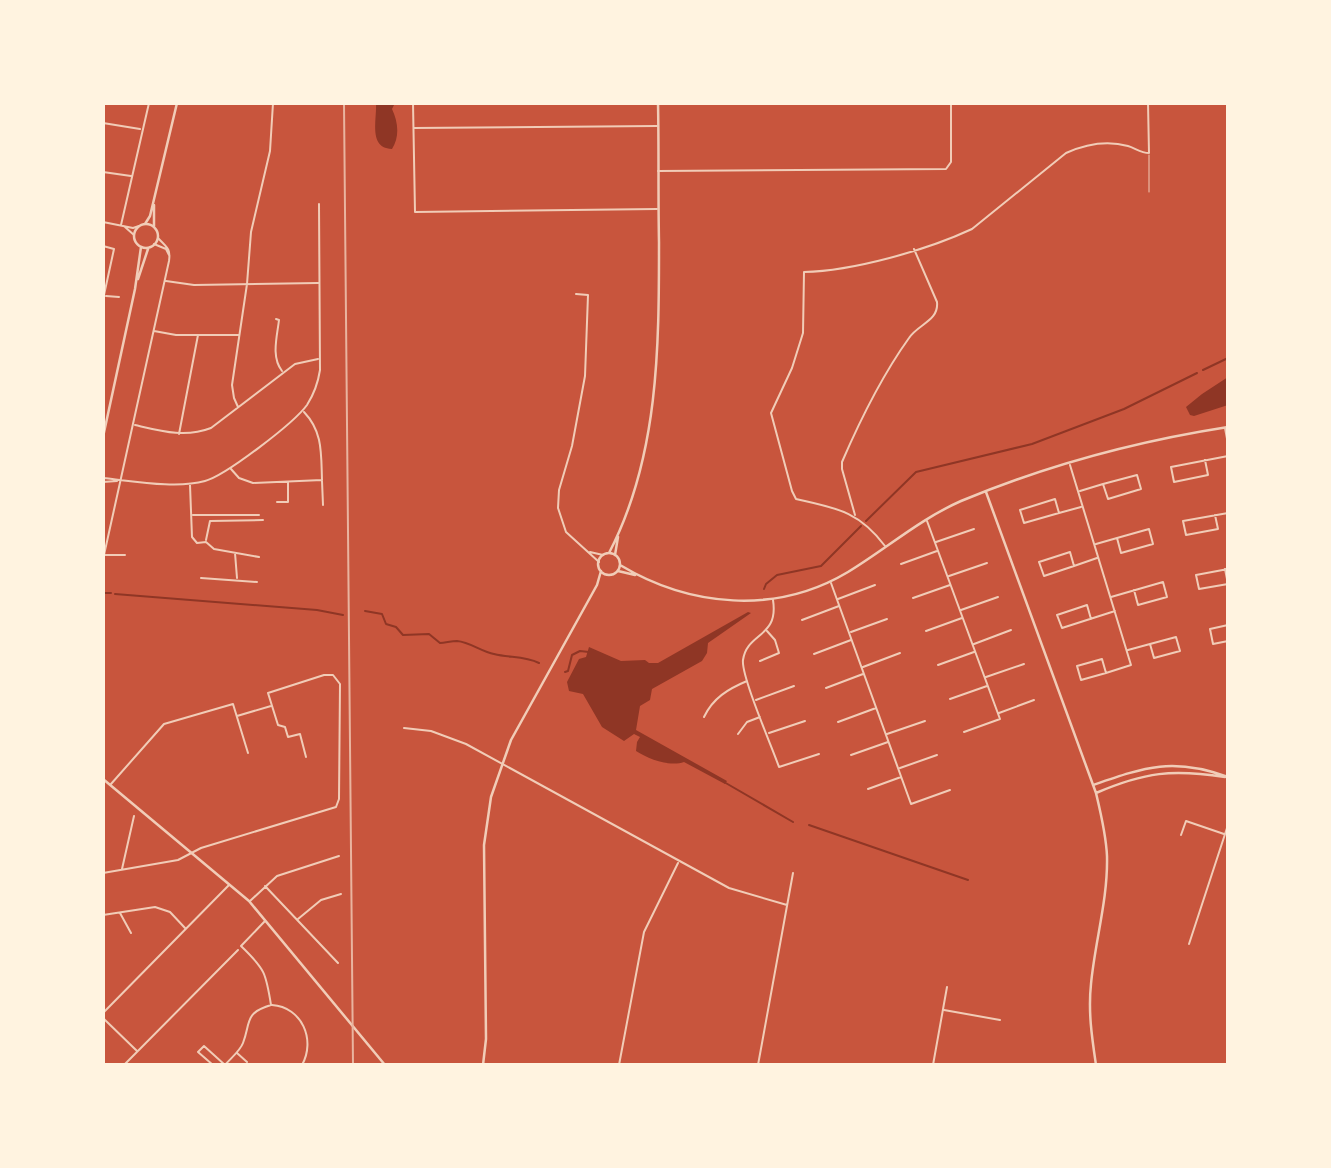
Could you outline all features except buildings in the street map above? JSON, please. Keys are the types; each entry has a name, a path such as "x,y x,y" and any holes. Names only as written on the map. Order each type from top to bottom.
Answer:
{"street":[{"path":"121,225 149,103"},
{"path":"103,222 133,228 145,223 150,216 177,103"},
{"path":"238,407 232,385 247,284 251,232 270,151 273,103"},
{"path":"413,103 415,212 658,209"},
{"path":"615,555 618,536 643,457 655,385 659,319 658,103"},
{"path":"658,171 946,169 951,162 951,103"},
{"path":"886,547 856,516 796,499 792,491 772,419 773,407 792,368 803,333 804,272 827,271 914,249 941,242 972,229 1066,153 1077,148 1115,143 1149,153 1149,103"},
{"path":"103,123 143,129"},
{"path":"413,128 658,126"},
{"path":"103,172 132,177"},
{"path":"121,225 134,235 136,243 141,247 154,244 158,238 154,226 156,193"},
{"path":"103,480 190,484 216,477 302,411 318,381 320,359 319,204"},
{"path":"145,223 154,226"},
{"path":"134,235 139,226"},
{"path":"125,555 104,555 170,256 168,247 158,238"},
{"path":"154,244 166,249 170,256"},
{"path":"103,246 114,249 104,295 119,297"},
{"path":"103,438 135,289 141,247"},
{"path":"135,289 149,247"},
{"path":"856,516 842,461 866,407 909,338 935,316 937,310 937,302 914,249"},
{"path":"165,280 188,285 319,283"},
{"path":"576,294 587,295 587,354 572,446 559,490 558,508 566,532 599,562 601,571 597,586"},
{"path":"276,319 279,320 275,357 283,372"},
{"path":"154,331 176,335 240,335"},
{"path":"179,434 198,335"},
{"path":"134,424 179,434 199,433 211,428 283,372 303,361 320,359"},
{"path":"302,411 315,425 320,437 323,505"},
{"path":"620,565 681,592 702,597 742,602 794,595 830,582 926,520 955,504 986,492 1130,447 1226,427 1228,444"},
{"path":"1205,460 1208,475 1174,482 1171,467 1205,460 1228,456"},
{"path":"1070,464 1131,666 1106,673 1081,680 1077,666 1102,659 1106,673"},
{"path":"230,468 239,478 253,483 322,480"},
{"path":"1079,492 1137,475 1141,489 1108,499 1103,485"},
{"path":"277,502 288,502 288,481"},
{"path":"190,484 192,537 198,543 206,542 214,549 259,557"},
{"path":"986,492 1096,793 1102,819 1107,857 1104,906 1091,984 1091,1027 1096,1065"},
{"path":"1059,513 1055,499 1020,510 1024,523 1059,513 1083,506"},
{"path":"1215,515 1218,529 1186,535 1183,521 1215,515 1228,513"},
{"path":"192,515 260,515"},
{"path":"206,542 211,521 262,520"},
{"path":"926,520 1000,719 964,732"},
{"path":"936,543 974,529"},
{"path":"1095,544 1149,529 1153,544 1121,552 1117,538"},
{"path":"609,553 618,536"},
{"path":"901,564 939,551"},
{"path":"235,552 237,580"},
{"path":"590,552 603,555 609,553 619,559 618,571 613,575 601,571"},
{"path":"1074,566 1070,552 1039,562 1044,576 1099,558"},
{"path":"599,562 603,555"},
{"path":"948,576 986,563"},
{"path":"1226,569 1228,584 1199,589 1196,575 1226,569"},
{"path":"618,571 638,575"},
{"path":"483,1065 486,1039 484,845 491,797 511,740 597,586 607,575"},
{"path":"201,578 257,582"},
{"path":"830,582 911,804 950,790"},
{"path":"1110,597 1134,590 1163,582 1167,597 1138,605 1134,590"},
{"path":"913,598 951,584"},
{"path":"837,599 875,585"},
{"path":"960,610 998,597"},
{"path":"772,599 774,615 766,630 745,651 743,664 747,681 779,767 819,754"},
{"path":"1091,619 1087,605 1058,615 1062,628 1091,619 1115,611"},
{"path":"802,620 840,606"},
{"path":"926,631 963,618"},
{"path":"850,633 887,619"},
{"path":"1228,625 1210,629 1213,644 1228,641"},
{"path":"760,661 779,653 775,639 766,630"},
{"path":"972,644 1011,630"},
{"path":"1126,650 1176,637 1180,651 1154,658 1150,644"},
{"path":"814,654 852,640"},
{"path":"938,666 975,652"},
{"path":"862,667 900,653"},
{"path":"985,678 1024,664"},
{"path":"103,873 178,860 191,852 338,805 338,680 329,674 268,693 278,725 285,727 288,737 300,734 306,757"},
{"path":"826,688 864,674"},
{"path":"704,717 709,707 725,692 747,681"},
{"path":"755,700 794,686"},
{"path":"950,699 988,686"},
{"path":"998,713 1034,700"},
{"path":"110,785 164,724 233,704 247,753"},
{"path":"237,716 272,705"},
{"path":"838,722 877,708"},
{"path":"738,734 747,722 761,717"},
{"path":"768,733 805,721"},
{"path":"886,734 925,721"},
{"path":"404,728 455,739 729,888 787,905"},
{"path":"851,755 889,742"},
{"path":"899,769 937,755"},
{"path":"1093,785 1131,772 1161,766 1194,766 1228,777"},
{"path":"1096,793 1141,776 1166,772 1228,777"},
{"path":"868,789 901,776"},
{"path":"103,779 249,901 386,1065"},
{"path":"122,870 134,817"},
{"path":"1181,835 1186,821 1225,835"},
{"path":"1189,944 1228,825"},
{"path":"249,901 277,876 339,856"},
{"path":"618,1065 644,932 679,862"},
{"path":"758,1065 793,873"},
{"path":"103,1013 230,884"},
{"path":"265,886 338,963"},
{"path":"297,919 321,900 341,894"},
{"path":"103,915 150,907 160,908 170,912 186,929"},
{"path":"119,912 131,933"},
{"path":"266,921 241,946 261,965 271,1005"},
{"path":"124,1065 238,950"},
{"path":"933,1065 947,987"},
{"path":"213,1065 198,1052 204,1046 225,1065 243,1043 249,1019 262,1008 271,1005 290,1010 303,1025 308,1046 302,1065"},
{"path":"943,1010 1000,1020"},
{"path":"103,1018 137,1051"},
{"path":"236,1053 247,1062"}],"lane":[{"path":"1149,153 1149,192"}],"shaded area":[{"path":"376,103 395,103 392,109 397,134 392,149 384,147 377,138"},
{"path":"1228,377 1228,405 1190,415 1186,407"},
{"path":"748,612 751,613 708,643 707,653 702,661 652,689 650,700 640,706 636,730 727,781 725,784 684,762 666,763 641,754 636,751 640,737 634,734 624,741 602,727 583,694 569,691 567,682 579,659 586,657 589,647 621,661 645,660 658,663"}],"waterway":[{"path":"1203,370 1228,358"},
{"path":"866,521 916,472 1032,444 1124,409 1197,373"},
{"path":"764,589 777,575 821,566 861,526"},
{"path":"103,593 111,593"},
{"path":"115,594 317,610 343,615"},
{"path":"365,611 382,614 386,624 396,627 403,635 429,634 440,643 462,642 489,653 539,663"},
{"path":"565,672 568,671 572,655 580,651 589,652"},
{"path":"724,782 793,822"},
{"path":"809,825 968,880"}],"railway":[{"path":"344,103 353,1065"}]}
